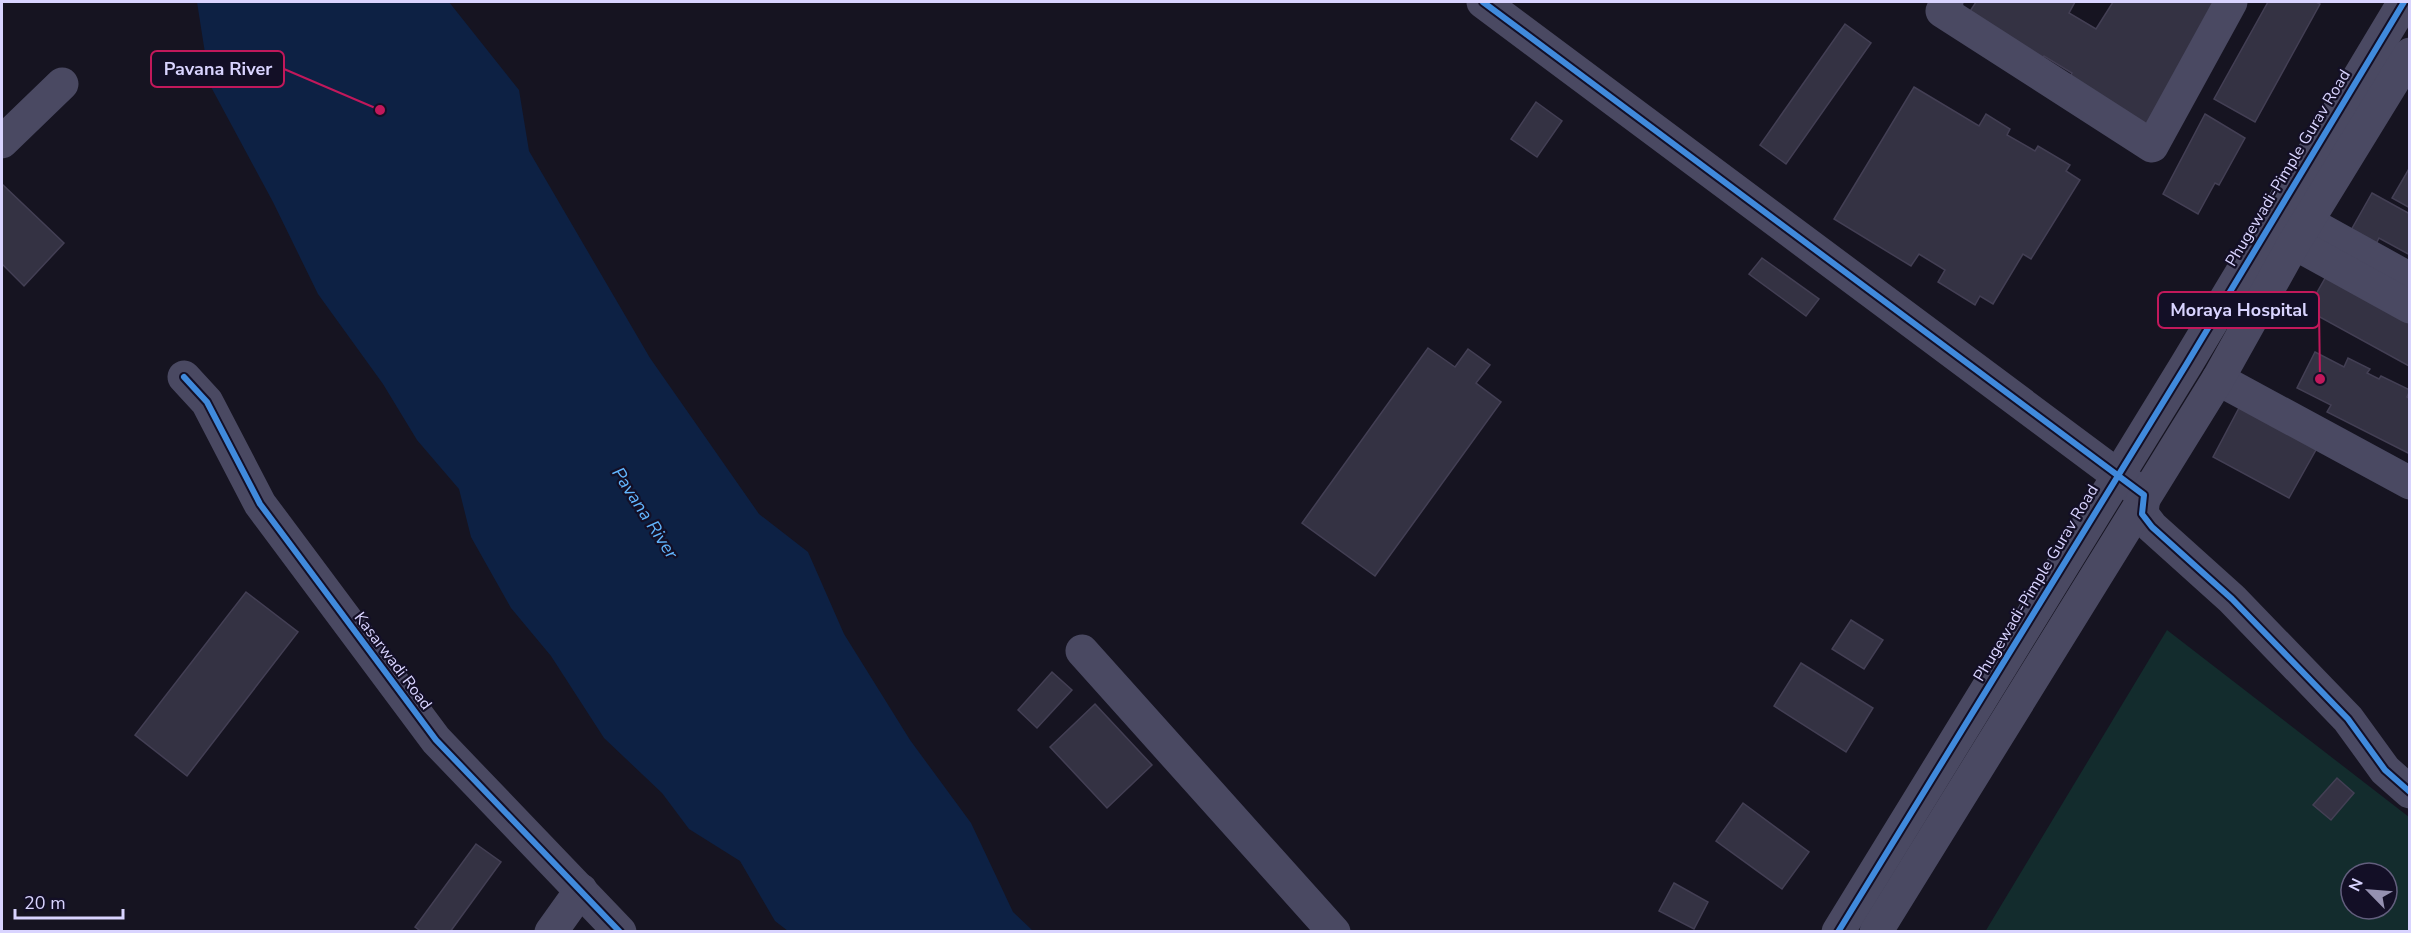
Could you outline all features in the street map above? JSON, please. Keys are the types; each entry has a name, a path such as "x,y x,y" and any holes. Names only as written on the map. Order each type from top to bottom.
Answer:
{"street":[{"path":"1483,2 2144,495"},
{"path":"1947,2 1942,11 2152,146 2231,2"},
{"name":"Phugewadi-Pimple Gurav Road","path":"1838,932 2404,2"},
{"path":"1876,932 2217,379 2301,232 2409,54"},
{"path":"2,142 62,84"},
{"path":"2301,232 2409,279"},
{"path":"2301,232 2409,307"},
{"name":"Kasarwadi Road","path":"184,377 207,402 260,504 436,740 620,932"},
{"path":"2217,379 2409,483"},
{"path":"2144,495 2142,514 2152,527 2232,599 2348,718 2385,770 2409,792"},
{"path":"1082,651 1334,932"},
{"path":"551,932 581,890"}],"green space":[{"path":"2167,630 2409,817 2409,931 1985,932"}],"water":[{"path":"197,2 449,2 519,90 529,151 650,358 759,514 808,552 844,634 910,740 971,823 1013,912 1033,931 788,931 775,921 740,861 689,829 662,793 604,738 551,656 511,608 471,537 459,489 417,440 383,384 318,294 273,202 210,85"}],"building":[{"path":"1976,2 2075,2 2069,13 2096,29 2113,2 2224,2 2146,129 2067,82 2072,73 2044,56 2039,65 1965,19"},
{"path":"2268,2 2316,2 2320,4 2255,122 2214,99"},
{"path":"1845,24 1871,43 1786,164 1760,145"},
{"path":"1914,87 1979,126 1986,114 2010,129 2007,135 2035,151 2038,146 2070,165 2066,171 2080,180 2031,259 2023,254 1993,304 1980,296 1975,305 1938,282 1945,270 1919,254 1911,266 1834,219"},
{"path":"1536,102 1562,121 1537,157 1511,139"},
{"path":"2205,114 2245,138 2219,185 2215,183 2198,214 2163,194"},
{"path":"2410,167 2410,208 2392,198"},
{"path":"2,184 64,243 24,286 2,264"},
{"path":"2372,193 2410,214 2410,255 2379,238 2375,246 2350,232"},
{"path":"1762,258 1819,299 1806,316 1749,274"},
{"path":"2328,273 2410,319 2409,366 2307,310"},
{"path":"1428,348 1455,367 1468,349 1490,365 1476,383 1501,402 1375,576 1302,523"},
{"path":"2315,352 2344,367 2348,358 2370,369 2367,373 2379,379 2381,376 2410,390 2407,397 2410,399 2410,454 2327,412 2331,405 2297,388"},
{"path":"2240,406 2317,448 2289,498 2213,457"},
{"path":"246,592 298,632 187,776 135,735"},
{"path":"1851,620 1883,640 1864,669 1832,649"},
{"path":"1801,663 1873,708 1846,752 1774,706"},
{"path":"1052,672 1072,690 1037,728 1018,710"},
{"path":"1095,704 1152,765 1107,808 1050,747"},
{"path":"2337,778 2354,793 2331,820 2313,805"},
{"path":"1743,803 1809,852 1782,889 1716,841"},
{"path":"476,844 501,862 450,932 422,932 415,927"},
{"path":"1674,883 1708,902 1694,929 1659,911"}],"cycle path":[{"path":"1483,2 2144,495 2142,514 2152,527 2232,599 2348,719 2385,770 2410,792"},
{"path":"1838,932 2186,365 2404,2"},
{"path":"184,377 207,402 260,504 436,740 620,932"}],"place":[{"name":"Pavana River","path":"380,110"},
{"name":"Moraya Hospital","path":"2320,379"}]}
